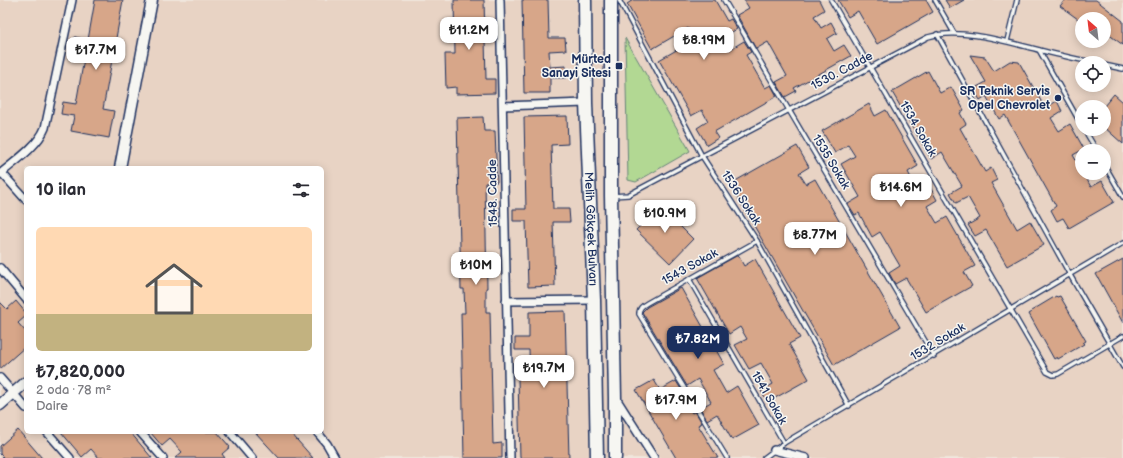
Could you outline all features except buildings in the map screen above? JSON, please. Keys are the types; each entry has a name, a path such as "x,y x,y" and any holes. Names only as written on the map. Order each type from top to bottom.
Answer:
{"main road":[{"name":"Melih Gökçek Bulvarı","path":"585,0 586,104 594,300 597,458"},
{"name":"Melih Gökçek Bulvarı","path":"611,0 611,196 616,398 615,458"}],"street":[{"path":"24,198 1,173 39,139 45,128 72,0"},
{"path":"120,166 152,0"},
{"name":"1548. Cadde","path":"500,0 510,458"},
{"path":"503,106 586,104"},
{"path":"0,268 24,297"},
{"path":"506,301 594,300"},
{"path":"0,378 24,406"},
{"path":"0,405 24,384"},
{"path":"616,398 654,458"},
{"path":"49,434 70,458"},
{"path":"142,434 163,458"},
{"path":"232,434 252,458"},
{"path":"319,434 327,444 335,458"},
{"path":"774,450 806,458"}],"lane":[{"name":"1536 Sokak","path":"619,0 702,156 757,241 849,406"},
{"name":"1535 Sokak","path":"724,0 934,356"},
{"name":"1534 Sokak","path":"831,0 1045,370 1050,374 1058,374 1110,344"},
{"path":"935,0 954,33"},
{"path":"1007,41 1017,0"},
{"name":"1530. Cadde","path":"611,196 628,194 789,111 870,67 928,37 937,34 954,33 1007,41 1075,58"},
{"path":"937,34 1070,275 1123,367"},
{"path":"1039,50 1075,114"},
{"path":"1111,66 1123,69"},
{"path":"1111,176 1123,197"},
{"name":"1543 Sokak","path":"727,458 639,314 639,311 642,306 757,241"},
{"name":"1532 Sokak","path":"764,458 784,443 1123,244"},
{"name":"1541 Sokak","path":"689,279 784,443"},
{"path":"1110,344 1123,336"}],"shaded area":[{"path":"0,0 1123,0 1123,458 0,458"}],"green space":[{"path":"625,38 690,151 636,182 628,180"}],"place":[{"name":"Mürted Sanayi Sitesi","path":"619,66"},
{"name":"SR Teknik Servis Opel Chevrolet","path":"1058,98"}]}
